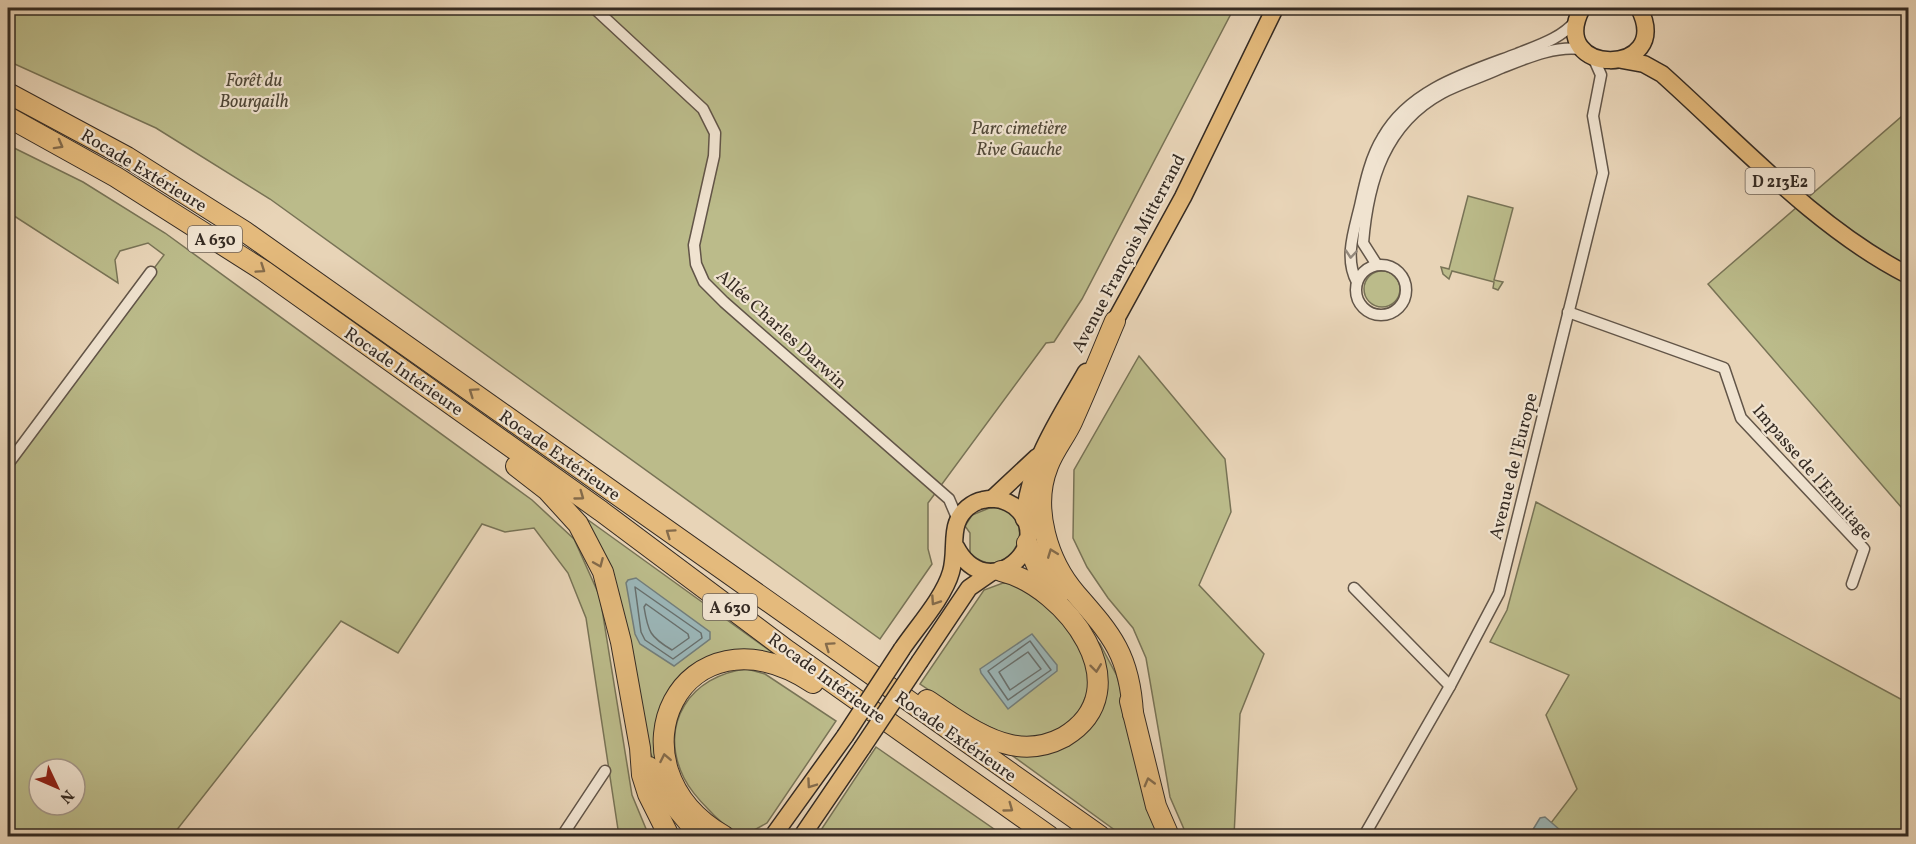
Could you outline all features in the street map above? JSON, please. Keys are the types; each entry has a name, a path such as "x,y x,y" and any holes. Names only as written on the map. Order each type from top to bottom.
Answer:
{"highway":[{"name":"Rocade Extérieure","path":"8,93 127,157 244,231 1100,837"},
{"name":"Rocade Intérieure","path":"8,117 116,177 198,228 413,376 1049,837"},
{"path":"1115,321 1071,423 1048,466 1043,513 1046,537 1057,565 1076,594 1114,638 1129,678 1133,714"},
{"path":"413,376 423,396 547,490 578,524 592,548 612,604 640,748 642,775 648,794 669,837"},
{"path":"1027,543 1044,577 1107,644 1121,670 1156,807 1169,837"},
{"path":"876,680 926,699 957,720 1008,745 1039,747 1056,741 1081,724 1096,697 1097,684 1094,654 1087,639 1047,596 1025,578 996,572"},
{"path":"724,837 683,798 667,767 663,744 666,718 681,689 695,676 728,660 752,658 786,667 978,786"},
{"path":"640,748 658,786 700,837"}],"main road":[{"name":"Avenue François Mitterrand","path":"1027,543 1024,519 1028,490 1038,457 1183,197 1275,8"},
{"path":"1578,13 1576,31 1589,54 1618,61 1637,50 1645,32 1644,16 1639,8"},
{"name":"D 213E2","path":"1645,32 1652,55 1662,74"},
{"name":"D 213E2","path":"1618,61 1644,64 1662,74 1840,232 1870,254 1908,275"},
{"path":"773,837 845,736 950,576 956,547 954,535 958,520 972,504 992,499 1038,457"},
{"path":"992,499 1011,504 1024,519"},
{"path":"802,837 969,588 1018,560 1027,543"},
{"path":"956,547 970,566 996,572"}],"street":[{"name":"Allée Charles Darwin","path":"594,8 704,109 715,133 714,156 694,245 696,264 704,282 949,499 958,520"},
{"path":"1357,282 1366,269 1377,265 1390,266 1400,273 1405,281 1405,298 1395,311 1380,315 1366,310 1358,300 1357,282 1350,269 1352,239 1368,172 1383,136 1403,111 1429,91 1464,73 1555,39 1578,13"},
{"path":"1377,265 1363,243 1376,171 1392,138 1413,112 1442,94 1515,63 1565,48 1589,54 1601,75 1618,61"},
{"name":"Avenue de l'Europe","path":"1364,837 1450,686 1499,593 1603,173 1593,116 1601,75"},
{"path":"8,464 151,272"},
{"name":"Impasse de l'Ermitage","path":"1568,312 1724,368 1741,418 1864,549 1852,584"},
{"name":"Allée Charles Darwin","path":"949,499 972,504"},
{"path":"1354,588 1450,686"},
{"path":"562,837 604,771"}],"green space":[{"path":"8,8 1234,8 1082,299 1054,342 1046,343 928,503 928,549 932,564 880,639 270,199 156,128 8,61"},
{"path":"1908,111 1908,515 1708,284"},
{"path":"8,145 83,182 165,233 532,500 574,539 600,597 632,795 649,836 619,836 586,618 568,573 534,528 505,532 482,524 398,653 341,621 172,836 8,836 8,464 164,255 148,243 120,251 115,260 118,283 8,212"},
{"path":"1468,196 1513,208 1494,280 1503,282 1498,290 1493,288 1494,282 1452,271 1449,279 1443,274 1441,267 1449,269"},
{"path":"1382,271 1395,276 1400,289 1395,302 1382,307 1369,302 1364,289 1369,276"},
{"path":"1139,356 1225,459 1231,512 1199,585 1264,654 1240,714 1234,836 1187,836 1170,797 1146,658 1133,628 1108,598 1087,567 1073,538 1074,470"},
{"path":"1536,502 1908,703 1908,836 1541,836 1577,789 1546,715 1569,675 1490,642 1507,610"},
{"path":"992,507 1008,512 1017,522 1019,534 1016,546 1009,556 998,562 984,562 970,553 970,533 965,526 972,515"},
{"path":"584,517 777,656 750,653 728,655 707,662 683,676 665,787 650,752"},
{"path":"1003,583 1015,584 1029,591 1066,624 1081,647 1091,686 1075,719 1045,737 1012,738 971,718 920,684 984,590"},
{"path":"1084,628 1100,644 1117,676 1164,836 1123,836 1006,751 1093,716"},
{"path":"747,669 765,674 836,721 767,823 747,834 731,829 721,822 692,791 684,778 677,758 675,739 677,721 684,706 695,692 710,681 727,673"},
{"path":"876,747 1004,836 817,836"}],"water":[{"path":"636,578 710,632 710,639 674,666 640,644 635,634 626,583"},
{"path":"1032,634 1057,665 1057,671 1008,709 980,669"},
{"path":"1545,817 1567,836 1529,836 1540,818"}],"park label":[{"name":"Forêt du Bourgailh","path":"254,90"},
{"name":"Parc cimetière Rive Gauche","path":"1019,138"}]}
